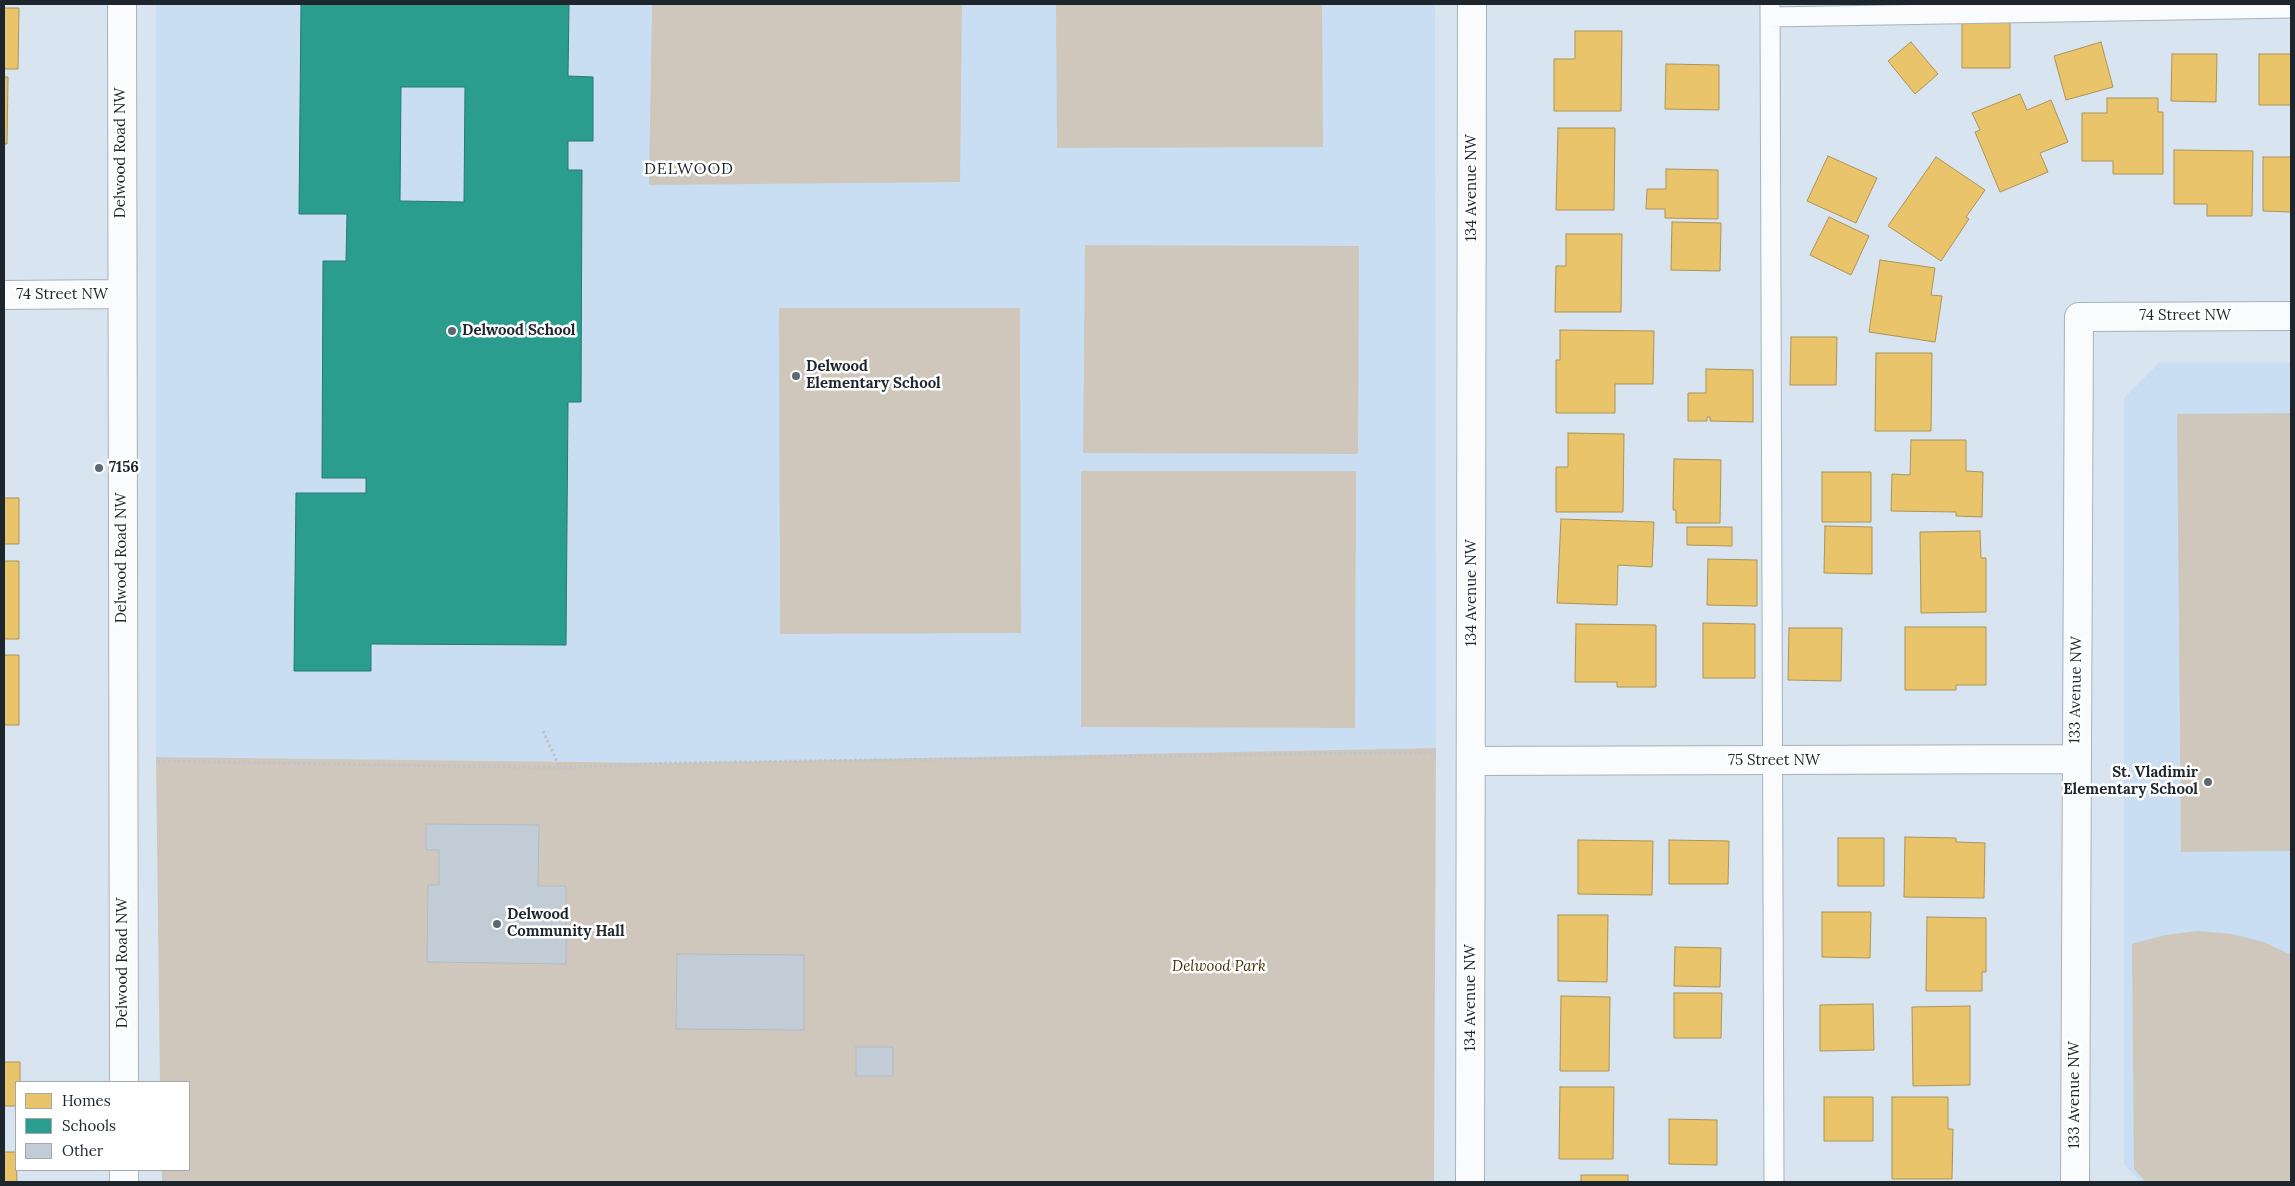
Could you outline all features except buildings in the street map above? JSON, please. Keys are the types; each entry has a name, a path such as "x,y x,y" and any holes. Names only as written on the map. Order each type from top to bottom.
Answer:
{"street":[{"name":"Delwood Road NW","path":"122,4 121,294 124,1081"},
{"name":"134 Avenue NW","path":"1470,1182 1472,4"},
{"name":"74 Street NW","path":"4,295 121,294"},
{"name":"74 Street NW","path":"2080,317 2291,316"},
{"name":"133 Avenue NW","path":"2075,1182 2080,317"},
{"name":"75 Street NW","path":"1472,756 1773,761 2076,760"}],"lane":[{"path":"1774,1182 1770,10 2291,8"}],"path":[{"path":"543,731 560,768"},
{"path":"122,761 560,768 691,762 1472,756"}],"shaded area":[{"name":"Delwood Elementary School","path":"156,4 1435,4 1436,748 671,763 156,757"},
{"name":"St. Vladimir Elementary School","path":"2160,362 2291,362 2291,1182 2142,1182 2124,1165 2124,398"}],"green space":[{"path":"652,4 962,4 960,182 649,185"},
{"path":"1056,4 1322,4 1323,147 1057,148"},
{"path":"1085,245 1359,246 1358,454 1083,453"},
{"path":"779,308 1020,308 1021,633 780,634"},
{"path":"2291,413 2291,851 2181,852 2177,414"},
{"path":"1081,471 1356,471 1355,728 1081,727"},
{"name":"Delwood Park","path":"1436,748 1434,1182 162,1182 162,1171 190,1171 190,1081 160,1081 156,757 671,763"},
{"path":"2198,931 2232,934 2264,942 2291,955 2291,1182 2146,1182 2134,1169 2132,944 2165,935"}],"place":[{"name":"Delwood School","path":"452,331"},
{"name":"Delwood Elementary School","path":"796,376"},
{"name":"7156","path":"99,468"},
{"name":"St. Vladimir Elementary School","path":"2208,782"},
{"name":"Delwood Community Hall","path":"497,924"}],"district":[{"name":"DELWOOD","path":"689,169"}]}
